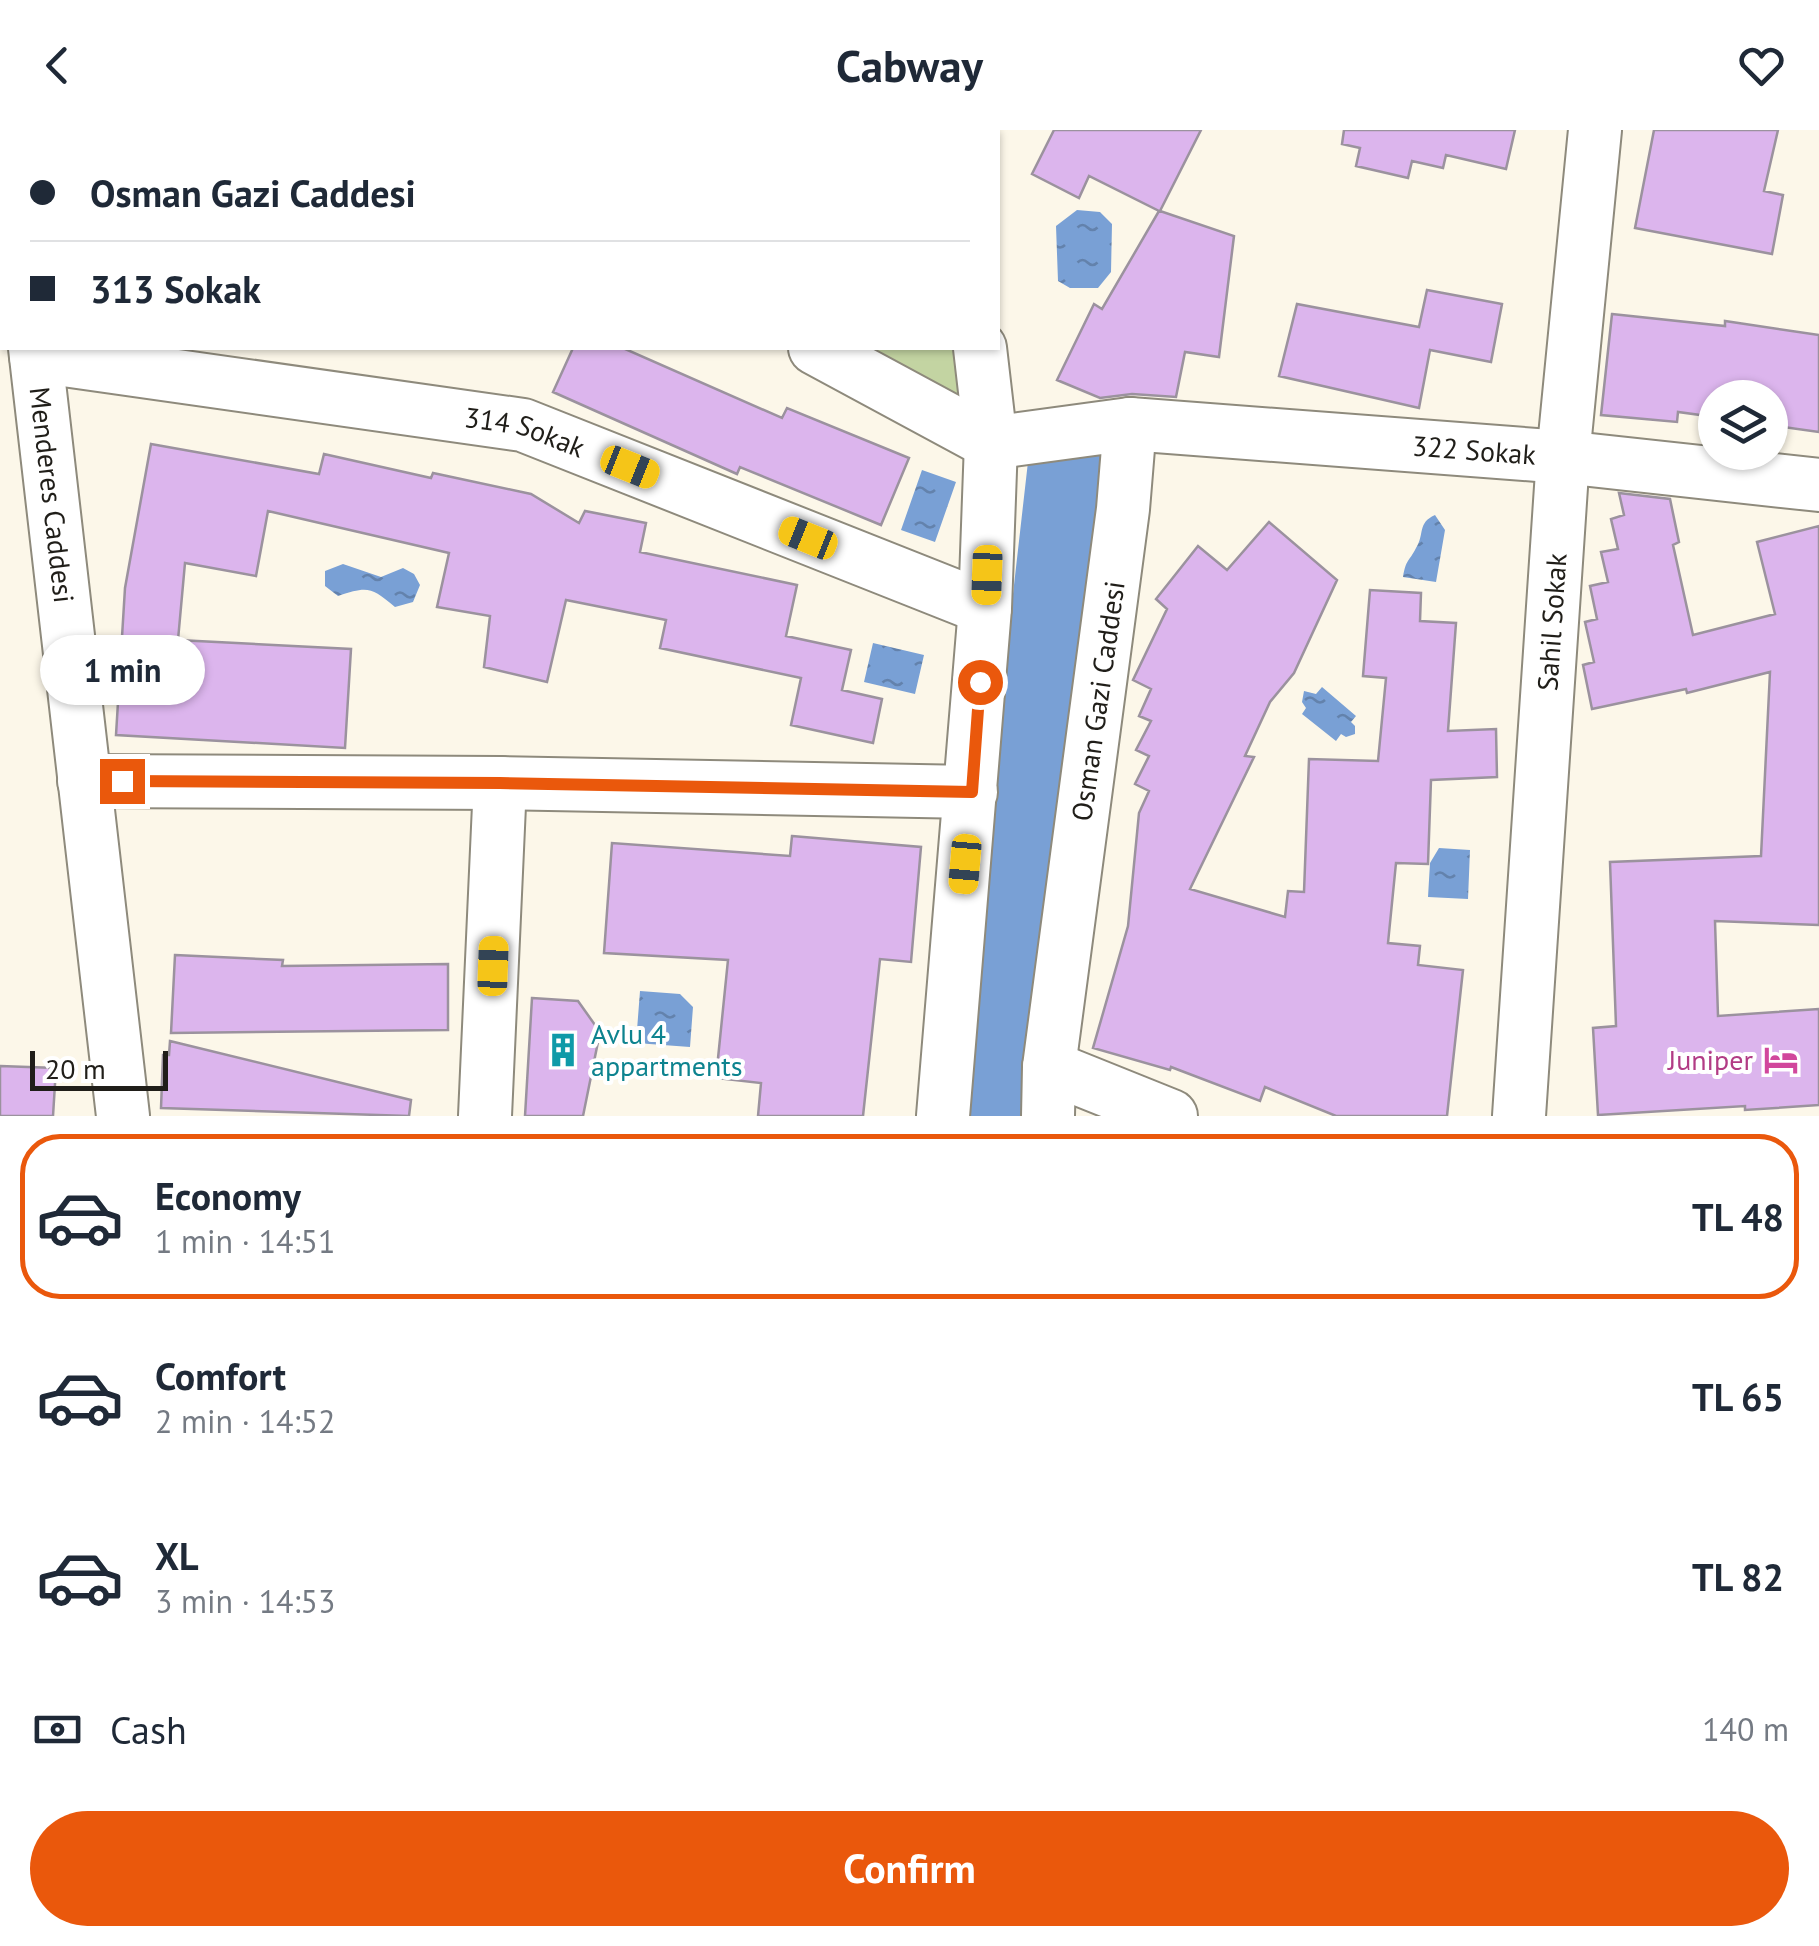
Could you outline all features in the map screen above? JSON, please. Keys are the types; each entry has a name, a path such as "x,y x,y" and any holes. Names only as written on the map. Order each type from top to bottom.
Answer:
{"street":[{"name":"Sahil Sokak","path":"1519,1116 1563,457 1595,130"},
{"path":"819,350 991,443 1130,424"},
{"path":"943,1116 986,608 991,443 980,350"},
{"name":"314 Sokak","path":"36,352 523,425 986,608"},
{"name":"Menderes Caddesi","path":"36,352 123,1116"},
{"name":"322 Sokak","path":"1130,424 1563,457 1819,485"},
{"name":"Osman Gazi Caddesi","path":"1048,1092 1124,509 1130,424"},
{"path":"84,781 500,783 972,792"},
{"path":"485,1116 500,783"},
{"path":"1048,1092 1171,1116"}],"green space":[{"path":"851,350 962,350 969,411"}],"water":[{"path":"1077,210 1100,212 1112,224 1111,272 1098,288 1070,288 1058,281 1056,226"},
{"path":"922,470 956,482 935,542 901,530"},
{"path":"1435,515 1445,530 1436,582 1403,577 1423,525"},
{"path":"343,564 381,577 403,568 414,574 420,585 413,602 395,607 369,590 338,596 325,586 325,571"},
{"path":"873,643 924,655 915,694 864,682"},
{"path":"1322,687 1356,716 1351,722 1355,734 1341,734 1336,741 1302,714 1306,708 1302,702 1304,691 1316,694"},
{"path":"1439,848 1470,850 1468,899 1428,897 1430,863"},
{"path":"640,991 680,994 693,1007 690,1047 636,1043"}],"building":[{"path":"1054,130 1201,130 1160,211 1234,236 1219,357 1185,352 1176,397 1132,394 1100,398 1057,380 1094,304 1102,309 1159,211 1089,176 1079,198 1032,174"},
{"path":"1344,130 1515,130 1506,169 1446,155 1443,168 1412,161 1408,178 1356,166 1360,148 1342,144"},
{"path":"1654,130 1778,130 1764,191 1783,195 1772,254 1635,228"},
{"path":"1427,290 1502,304 1491,362 1430,350 1419,408 1279,376 1297,304 1419,327"},
{"path":"1612,314 1725,326 1725,321 1819,335 1819,432 1788,428 1788,380 1698,380 1698,415 1678,412 1677,422 1601,415"},
{"path":"572,350 628,350 782,418 787,408 909,458 881,525 740,467 737,474 553,392"},
{"path":"151,444 319,474 324,454 431,478 433,473 531,494 579,523 585,511 646,523 640,552 797,585 786,636 851,650 842,690 882,699 873,743 791,725 801,678 660,648 666,620 566,600 547,682 484,667 490,616 437,607 449,553 268,511 256,576 185,563 178,640 351,649 345,748 116,735 125,588"},
{"path":"1619,493 1670,499 1679,542 1673,545 1693,635 1775,614 1757,542 1819,526 1819,925 1715,921 1718,1016 1819,1009 1819,1105 1598,1115 1593,1028 1616,1026 1610,862 1761,856 1770,672 1687,693 1686,689 1592,709 1583,665 1594,662 1585,622 1597,619 1590,586 1608,582 1601,552 1618,549 1611,519 1624,515"},
{"path":"1269,522 1337,580 1294,673 1270,702 1245,756 1254,757 1190,889 1285,917 1288,891 1304,892 1309,759 1378,761 1386,678 1363,676 1370,590 1421,593 1420,621 1456,623 1448,731 1496,729 1497,777 1431,780 1428,864 1396,863 1388,943 1420,946 1418,965 1463,970 1447,1116 1336,1116 1265,1087 1260,1101 1171,1067 1170,1070 1093,1048 1128,926 1139,813 1149,791 1135,784 1149,756 1136,750 1151,721 1139,716 1151,689 1133,680 1167,609 1156,599 1198,546 1227,570"},
{"path":"792,836 921,847 911,962 880,959 863,1116 758,1116 761,1083 716,1078 728,960 604,953 612,843 790,856"},
{"path":"175,955 283,960 282,966 448,964 448,1030 171,1033"},
{"name":"Avlu 4 appartments","path":"532,998 578,1001 600,1032 583,1116 525,1116"},
{"path":"170,1041 411,1100 409,1116 161,1108 163,1055 169,1055"},
{"path":"0,1066 56,1068 53,1116 0,1116"}],"waterway":[{"path":"995,1116 1069,464"}],"place":[{"name":"Avlu 4 appartments","path":"563,1050"},
{"name":"Juniper","path":"1781,1060"}],"route":[{"path":"122,781 972,792 980,682"}]}
